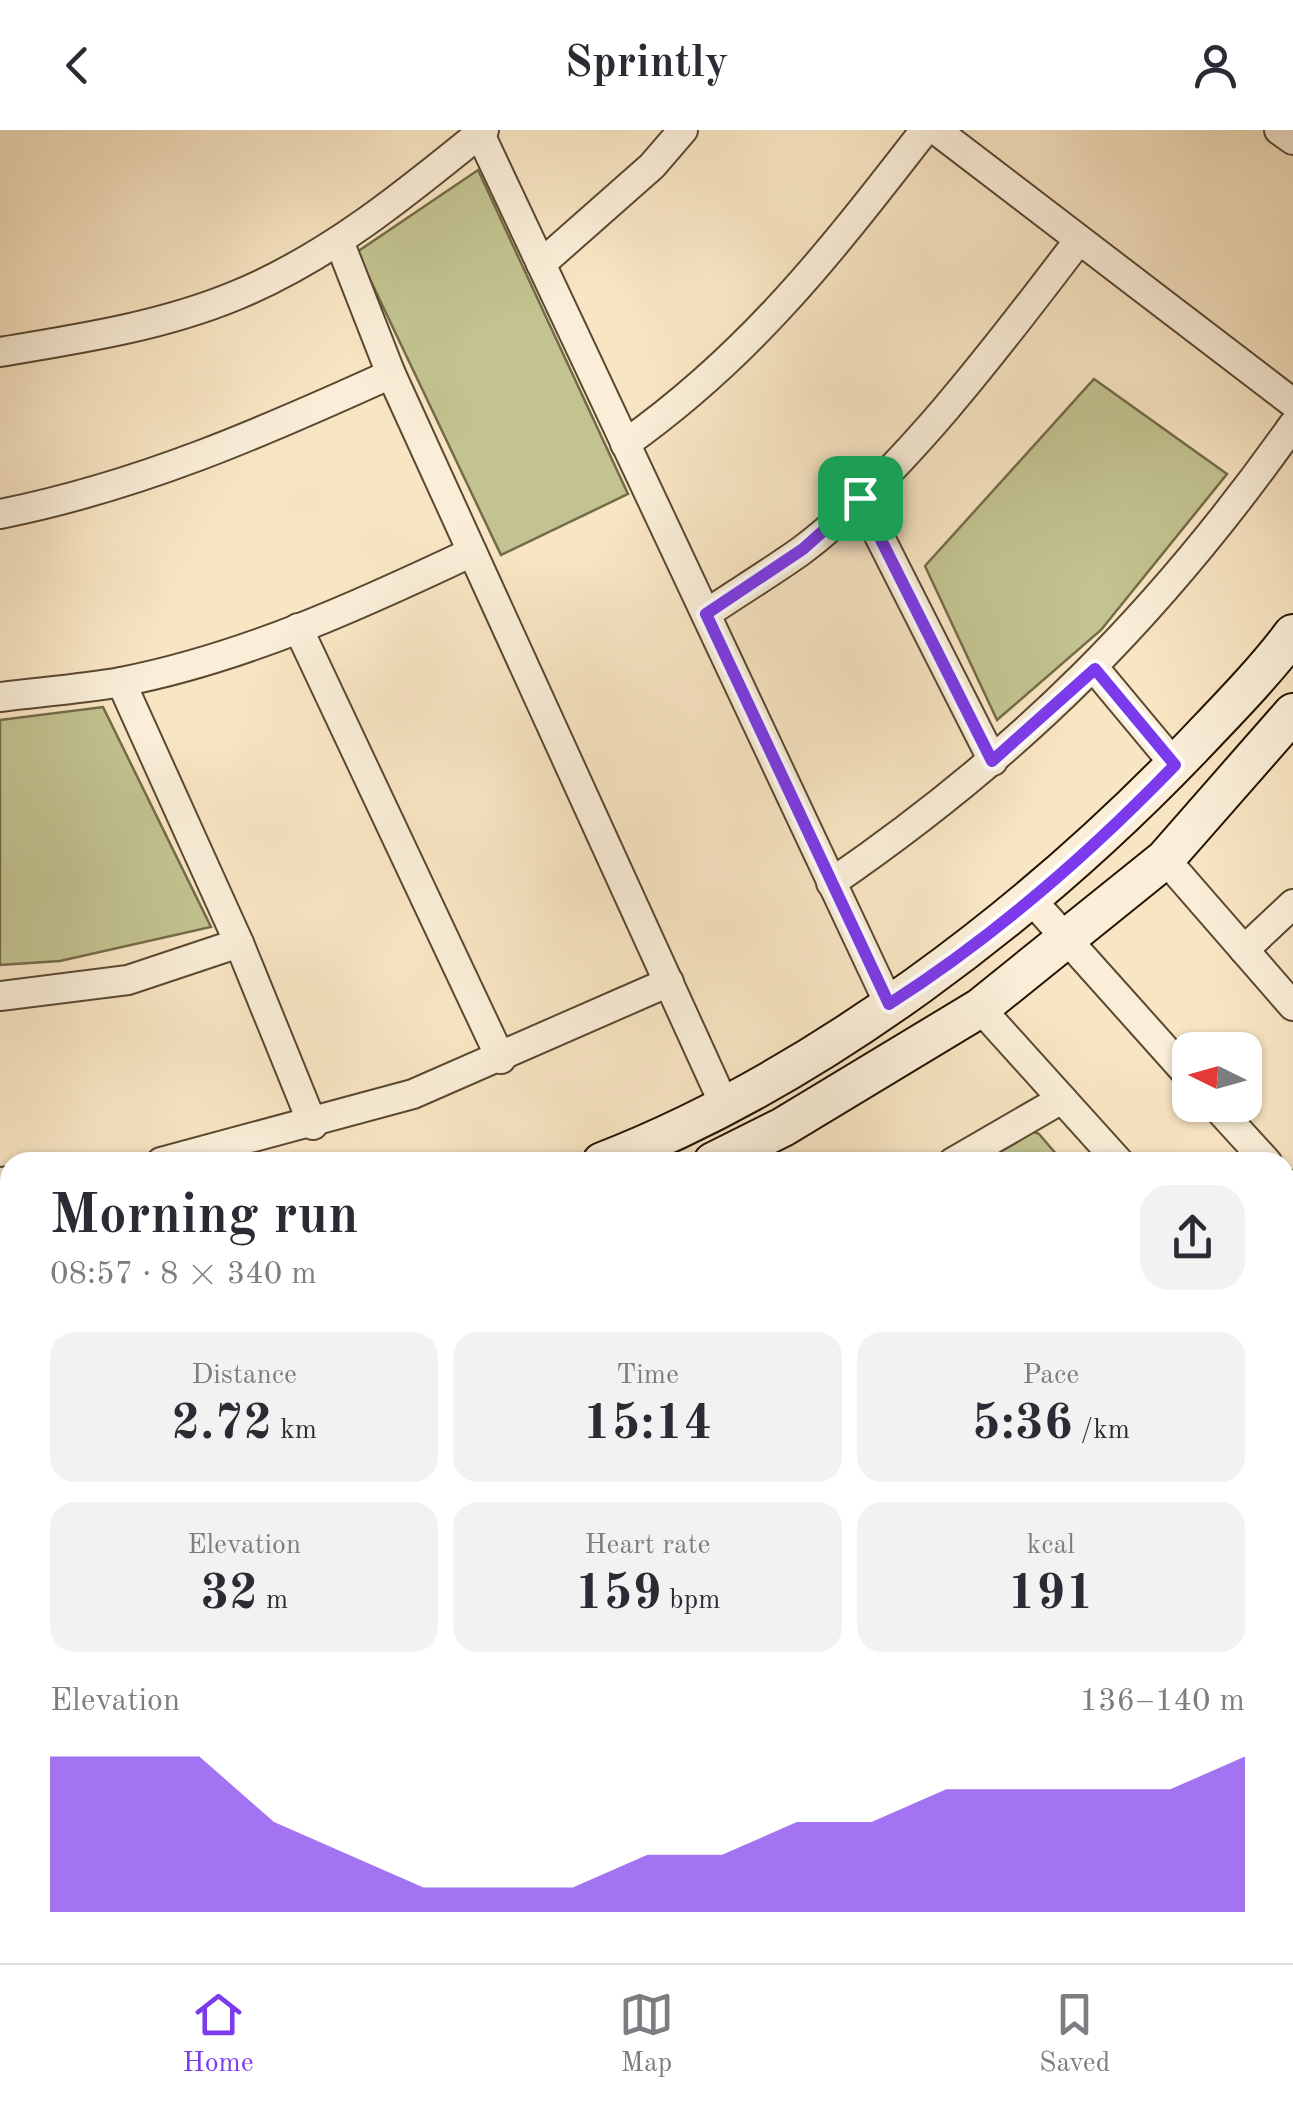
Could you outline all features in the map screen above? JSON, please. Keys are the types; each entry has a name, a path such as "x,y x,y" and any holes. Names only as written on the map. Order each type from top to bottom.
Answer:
{"street":[{"path":"541,264 652,166 683,130"},
{"path":"625,444 686,401 743,350 799,290 925,130"},
{"path":"936,130 1293,403"},
{"path":"1280,130 1293,140"},
{"path":"0,352 174,317 238,295 339,242 482,132 889,1004"},
{"path":"706,614 803,549 860,498 1017,322 1079,240"},
{"path":"339,242 390,374 724,1104"},
{"path":"0,514 78,498 231,447 390,374"},
{"path":"832,882 912,827 1095,669 1208,540 1293,425"},
{"path":"860,498 992,761"},
{"path":"0,696 121,682 216,658 298,628 472,552"},
{"path":"298,628 501,1059"},
{"path":"623,1152 724,1104 929,978 1115,828 1268,668 1293,634"},
{"path":"1095,669 1175,765"},
{"path":"121,682 239,943 313,1125"},
{"path":"733,1152 783,1127 980,1008 1064,936 1165,859 1293,712"},
{"path":"1165,859 1293,1006"},
{"path":"1029,897 1172,1057"},
{"path":"1244,950 1293,904"},
{"path":"0,996 128,980 239,943"},
{"path":"202,1152 313,1125 413,1094 501,1059 669,982"},
{"path":"980,1008 1110,1152"},
{"path":"970,1152 1062,1099"},
{"path":"1228,1122 1250,1152"}],"green space":[{"path":"478,170 628,494 501,555 357,252"},
{"path":"1094,379 1227,474 1101,630 997,720 925,566"},
{"path":"103,707 211,927 60,961 0,965 0,720"},
{"path":"1026,1128 1039,1134 1054,1152 985,1152"}],"route":[{"path":"860,498 992,761 1095,669 1175,765 1115,828 929,978 889,1004 706,614 803,549 860,498"}]}
